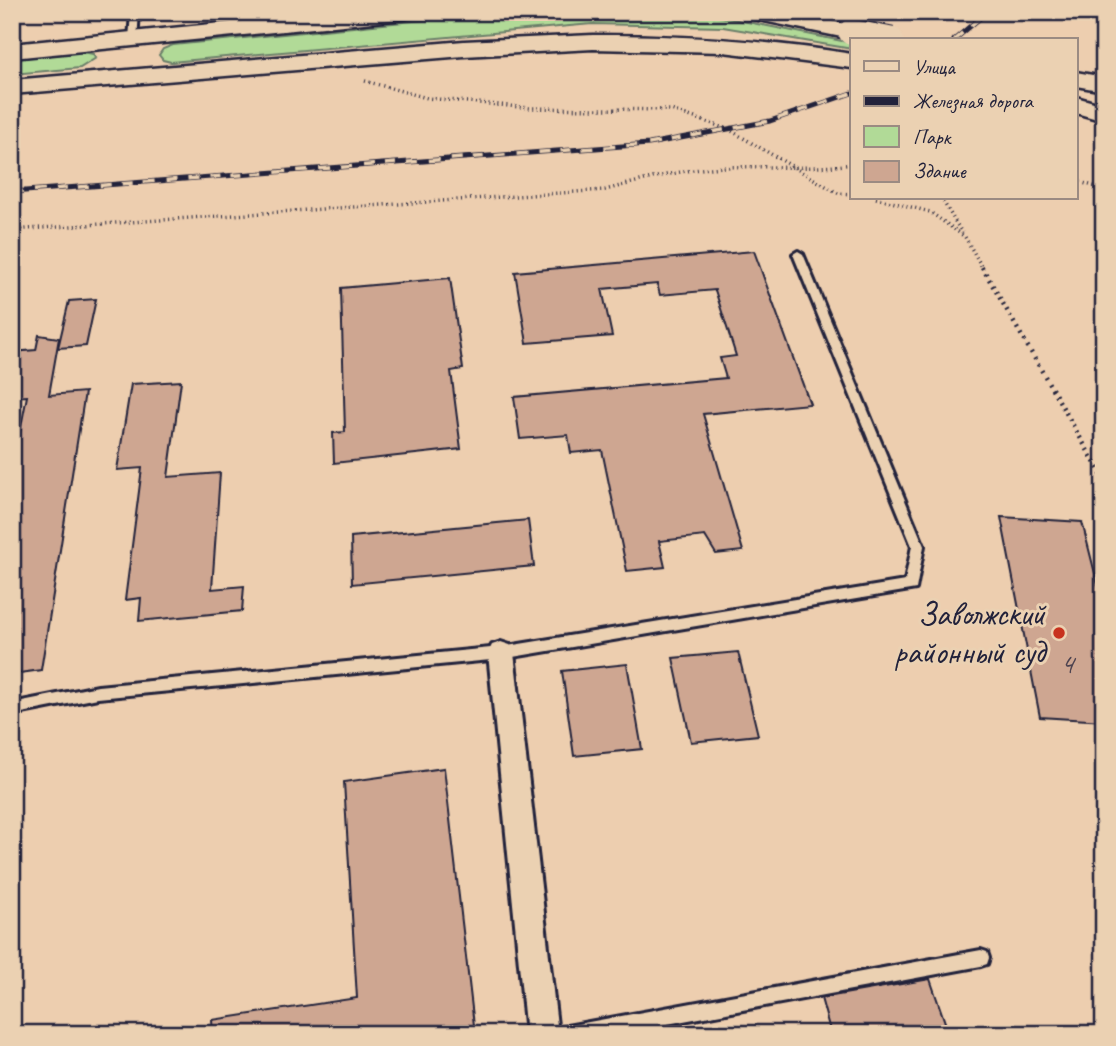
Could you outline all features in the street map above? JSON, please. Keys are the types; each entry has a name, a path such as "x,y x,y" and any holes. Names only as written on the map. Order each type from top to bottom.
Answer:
{"main road":[{"path":"12,51 404,12"},
{"path":"754,12 881,38"},
{"path":"128,76 133,40"},
{"path":"12,87 491,45 609,40 726,45 846,60"},
{"path":"1078,68 1104,69"},
{"path":"1078,79 1104,84"},
{"path":"1078,104 1104,106"},
{"path":"1078,105 1104,113"}],"street":[{"path":"501,653 542,1034"}],"lane":[{"path":"133,40 135,12"},
{"path":"12,709 98,692 501,653 911,585 918,547 798,254"},
{"path":"567,1034 981,958"}],"path":[{"path":"362,80 427,98 517,107 671,110 728,129 838,192 850,194"},
{"path":"12,230 605,190 670,174 713,168 825,169 850,164"},
{"path":"1078,182 1104,189"},
{"path":"884,200 930,212 965,237"},
{"path":"942,200 1104,479"}],"green space":[{"path":"503,12 698,12 850,43 850,49 723,27 592,24 171,62 163,60 159,55 163,49 173,45"},
{"path":"83,52 93,54 96,58 80,68 12,74 12,59"}],"building":[{"path":"754,251 810,404 703,414 743,551 716,554 705,536 659,541 665,567 627,571 602,450 571,453 568,435 520,439 514,397 726,378 720,358 736,356 715,290 660,295 657,284 602,289 612,336 527,343 515,272"},
{"path":"450,278 463,369 451,371 461,449 334,463 333,433 345,432 341,288"},
{"path":"96,299 86,346 58,348 69,301"},
{"path":"39,335 59,338 49,395 85,392 41,670 12,674 12,473 27,396 12,397 12,352 36,350"},
{"path":"181,381 168,477 220,473 212,589 244,586 242,611 139,621 141,598 125,600 142,468 117,470 131,384"},
{"path":"1001,517 1082,522 1104,609 1104,721 1040,717"},
{"path":"528,520 534,566 352,584 351,537"},
{"path":"738,652 758,735 691,742 673,658"},
{"path":"627,664 642,749 574,756 562,671"},
{"path":"444,768 475,1034 213,1034 212,1020 357,998 344,782"},
{"path":"930,979 949,1034 831,1034 821,998"}],"railway":[{"path":"956,38 987,12"},
{"path":"12,192 649,144 770,121 850,94"}],"place":[{"name":"Заволжский районный суд","path":"1059,633"}]}
